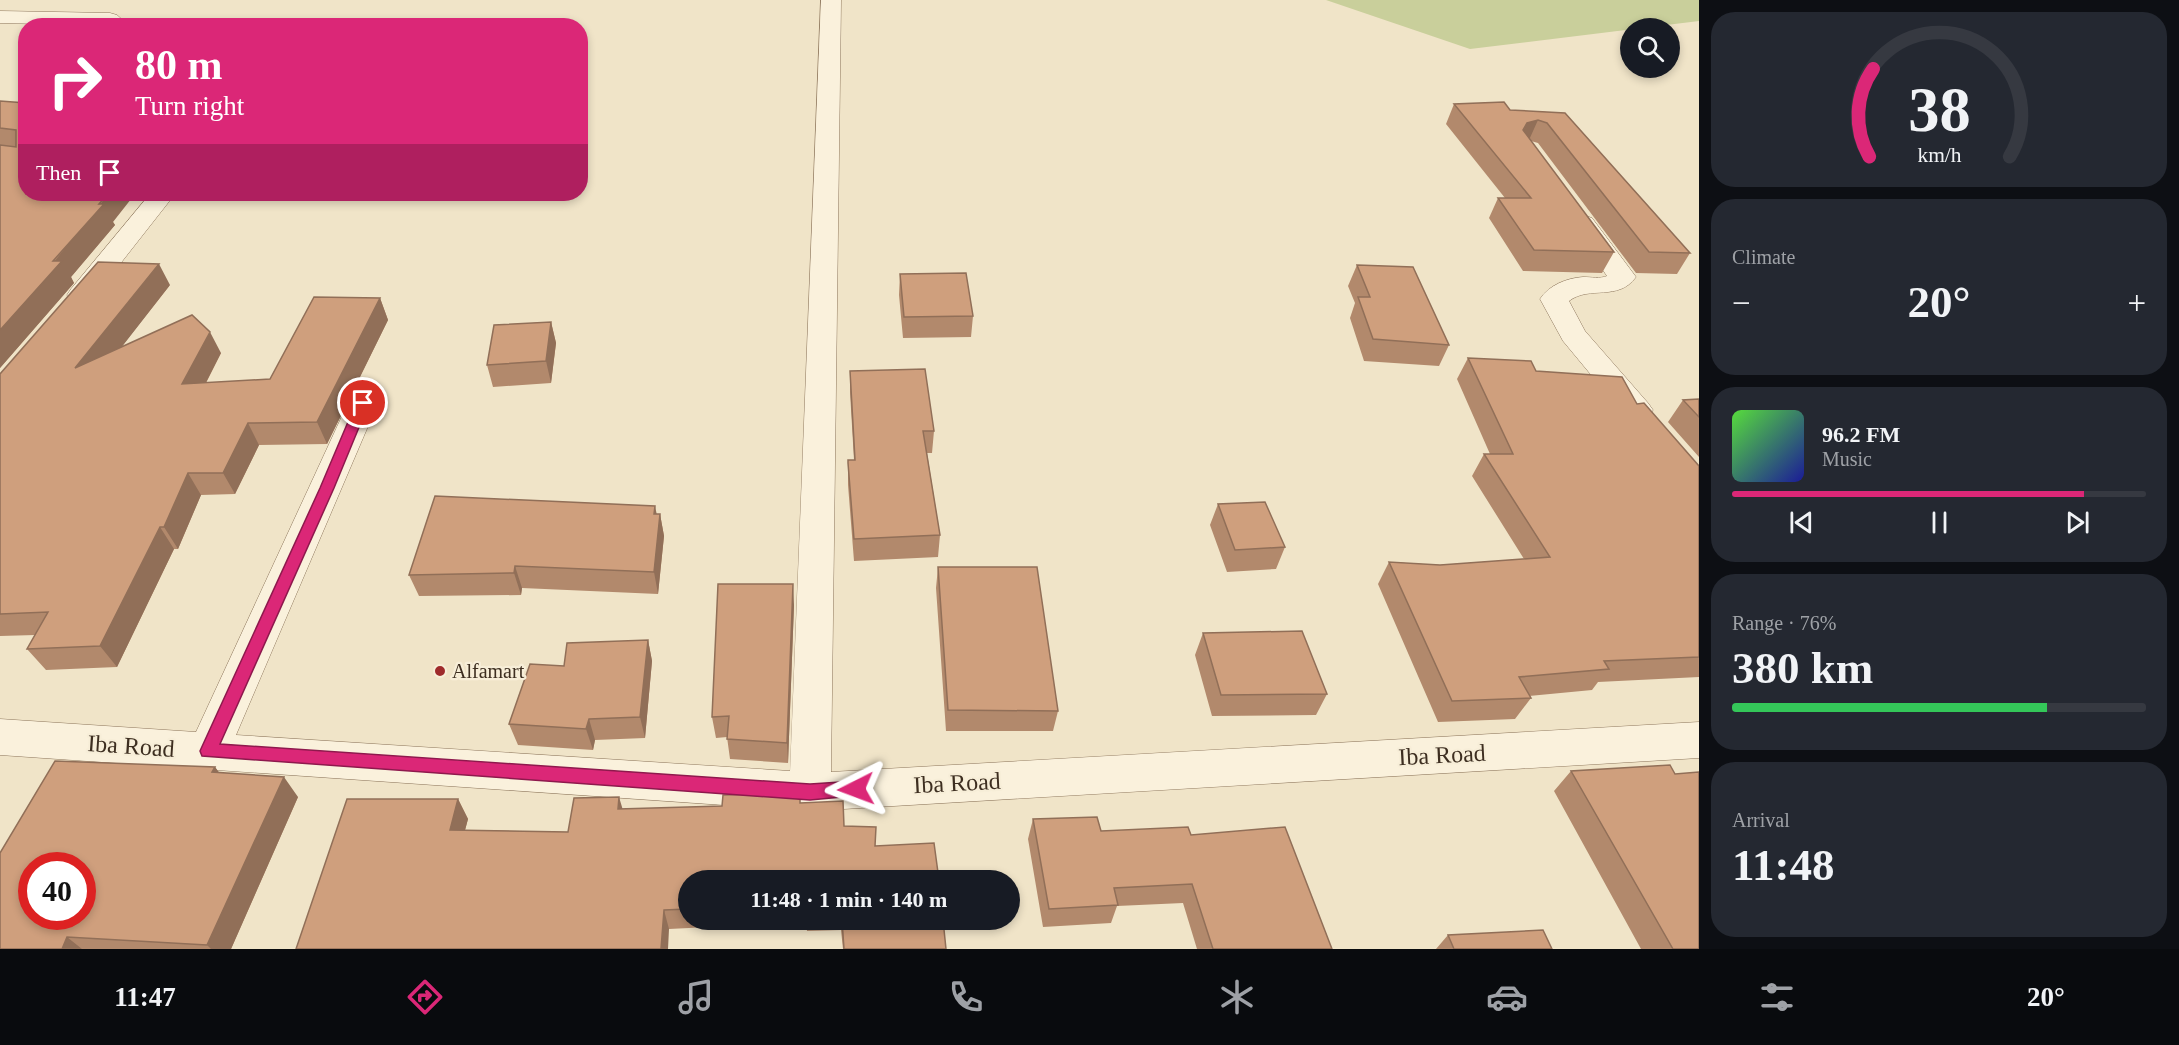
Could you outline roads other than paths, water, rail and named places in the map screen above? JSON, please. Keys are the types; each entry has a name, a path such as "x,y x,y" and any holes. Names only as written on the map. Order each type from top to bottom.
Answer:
{"street":[{"path":"810,792 831,0"},
{"path":"0,17 55,18"},
{"path":"68,311 157,201"},
{"path":"1569,204 1622,277 1618,283 1607,286 1571,287 1554,299 1573,335 1654,430"},
{"path":"208,751 363,403"},
{"name":"Iba Road","path":"0,737 810,792 1699,740"}],"place":[{"name":"Alfamart","path":"440,671"}]}
